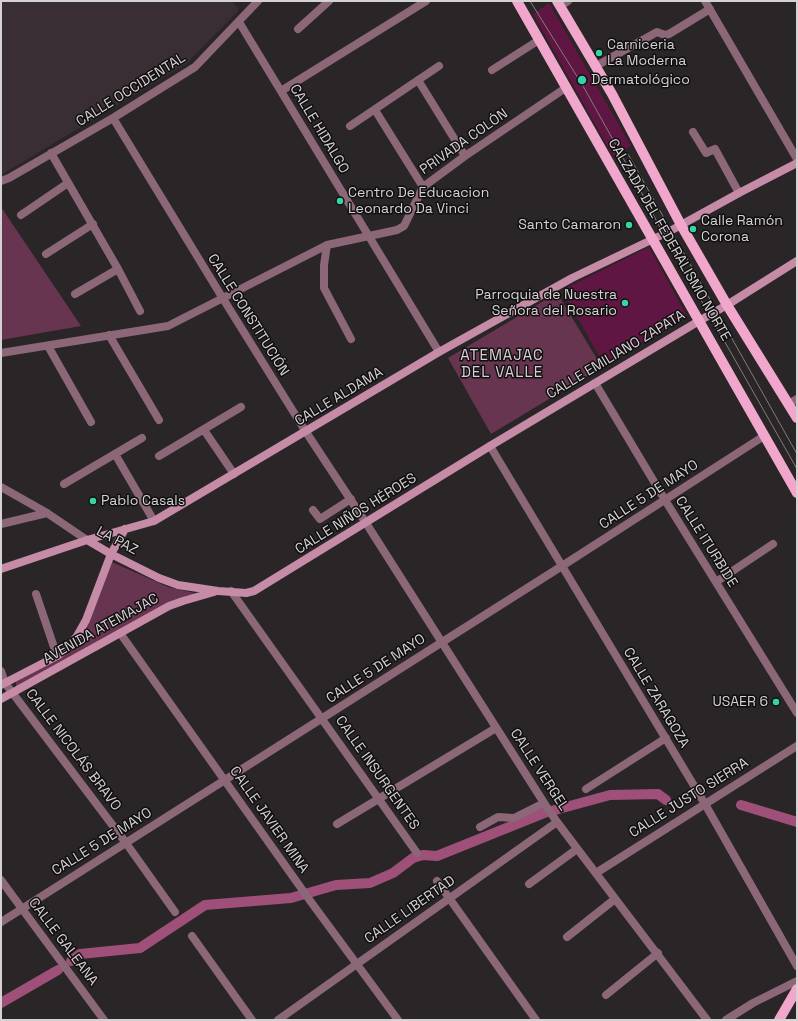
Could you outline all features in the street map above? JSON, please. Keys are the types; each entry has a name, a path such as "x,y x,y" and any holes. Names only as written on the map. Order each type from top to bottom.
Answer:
{"main road":[{"name":"CALZADA DEL FEDERALISMO NORTE","path":"517,1 797,493"},
{"name":"CALZADA DEL FEDERALISMO NORTE","path":"562,3 681,225 727,306 793,402 797,418"},
{"path":"779,1020 797,988"}],"street":[{"name":"CALLE OCCIDENTAL","path":"1,180 9,178 113,118 195,67 258,1"},
{"path":"298,29 329,1"},
{"path":"281,91 426,1"},
{"path":"705,1 797,159"},
{"path":"596,66 657,32 665,35 669,34 710,9"},
{"name":"CALLE HIDALGO","path":"239,22 439,352"},
{"path":"492,70 539,40"},
{"path":"350,126 439,66"},
{"path":"418,80 465,156"},
{"name":"PRIVADA COLÓN","path":"1,353 168,326 222,297 327,245 397,230 404,226 424,187 465,156 567,87"},
{"path":"375,110 424,187"},
{"name":"CALLE CONSTITUCIÓN","path":"113,118 306,432 366,523"},
{"path":"694,132 706,153 715,149 739,193"},
{"path":"52,153 93,224 140,311"},
{"path":"681,225 797,163"},
{"path":"21,215 68,183"},
{"path":"46,254 93,224"},
{"name":"CALLE ALDAMA","path":"1,569 87,540 154,521 439,352 572,278 681,225"},
{"path":"327,245 324,265 324,288 351,339"},
{"name":"CALLE EMILIANO ZAPATA","path":"490,446 699,320 727,306 797,262"},
{"path":"75,294 118,269"},
{"path":"109,335 159,420"},
{"path":"48,346 91,422"},
{"name":"CALLE ITURBIDE","path":"595,383 665,500 797,713"},
{"path":"159,456 241,407"},
{"path":"204,430 234,474"},
{"name":"CALLE 5 DE MAYO","path":"1,922 322,719 764,436"},
{"path":"64,484 142,438"},
{"name":"CALLE NIÑOS HÉROES","path":"231,591 254,591 490,446"},
{"name":"CALLE ZARAGOZA","path":"490,446 705,804 797,966"},
{"path":"114,454 154,521"},
{"name":"LA PAZ","path":"1,486 47,513 111,554 159,578 178,585 218,591 231,591"},
{"path":"314,510 320,519 351,499"},
{"path":"1,524 47,513"},
{"name":"CALLE VERGEL","path":"366,523 556,820 708,1020"},
{"name":"AVENIDA ATEMAJAC","path":"3,684 57,656 71,643 82,629 111,554 125,529"},
{"path":"716,582 773,544"},
{"name":"AVENIDA ATEMAJAC","path":"1,699 170,606 218,591"},
{"name":"CALLE INSURGENTES","path":"231,591 417,853"},
{"path":"36,594 57,656"},
{"name":"CALLE JAVIER MINA","path":"120,633 302,890 398,1020"},
{"name":"CALLE NICOLÁS BRAVO","path":"1,672 3,684 13,693 126,843 175,912"},
{"path":"338,824 378,798 496,728"},
{"path":"586,789 666,738"},
{"name":"CALLE JUSTO SIERRA","path":"596,873 797,746"},
{"path":"480,827 498,817 514,818 545,804"},
{"name":"CALLE LIBERTAD","path":"278,1020 450,898 556,820"},
{"path":"529,884 577,849"},
{"name":"CALLE GALEANA","path":"1,880 104,1020"},
{"path":"437,881 536,1020"},
{"path":"567,938 616,899"},
{"path":"192,936 252,1020"},
{"path":"606,995 658,953"},
{"path":"726,1020 753,1003 797,981"},
{"path":"768,996 779,994 783,995 787,999 788,1003"}],"shaded area":[{"path":"1,1 232,1 239,10 187,63 1,175"},
{"path":"1,207 81,326 1,340"},
{"path":"557,293 602,367 491,434 448,358"},
{"path":"112,562 168,587 199,594 16,687 16,682 80,641"}],"building":[{"name":"Dermatológico","path":"549,3 631,146 613,156 533,14"},
{"name":"Parroquia de Nuestra Señora del Rosario","path":"649,247 687,316 604,365 562,290"}],"waterway":[{"path":"71,961 80,954 140,948 205,905 291,898 336,885 370,883 393,873 413,858 423,855 437,856 544,813 610,795 658,794 666,800"},
{"path":"741,805 797,822"},
{"path":"1,1003 58,970"}],"tram line":[{"path":"530,1 583,86 663,233 797,469"},
{"path":"628,154 797,454"}],"place":[{"name":"Carniceria La Moderna","path":"599,53"},
{"name":"Dermatológico","path":"582,80"},
{"name":"Centro De Educacion Leonardo Da Vinci","path":"340,201"},
{"name":"Santo Camaron","path":"629,225"},
{"name":"Calle Ramón Corona","path":"693,229"},
{"name":"Parroquia de Nuestra Señora del Rosario","path":"625,303"},
{"name":"Pablo Casals","path":"93,501"},
{"name":"USAER 6","path":"776,702"}],"district":[{"name":"ATEMAJAC DEL VALLE","path":"502,364"}]}
